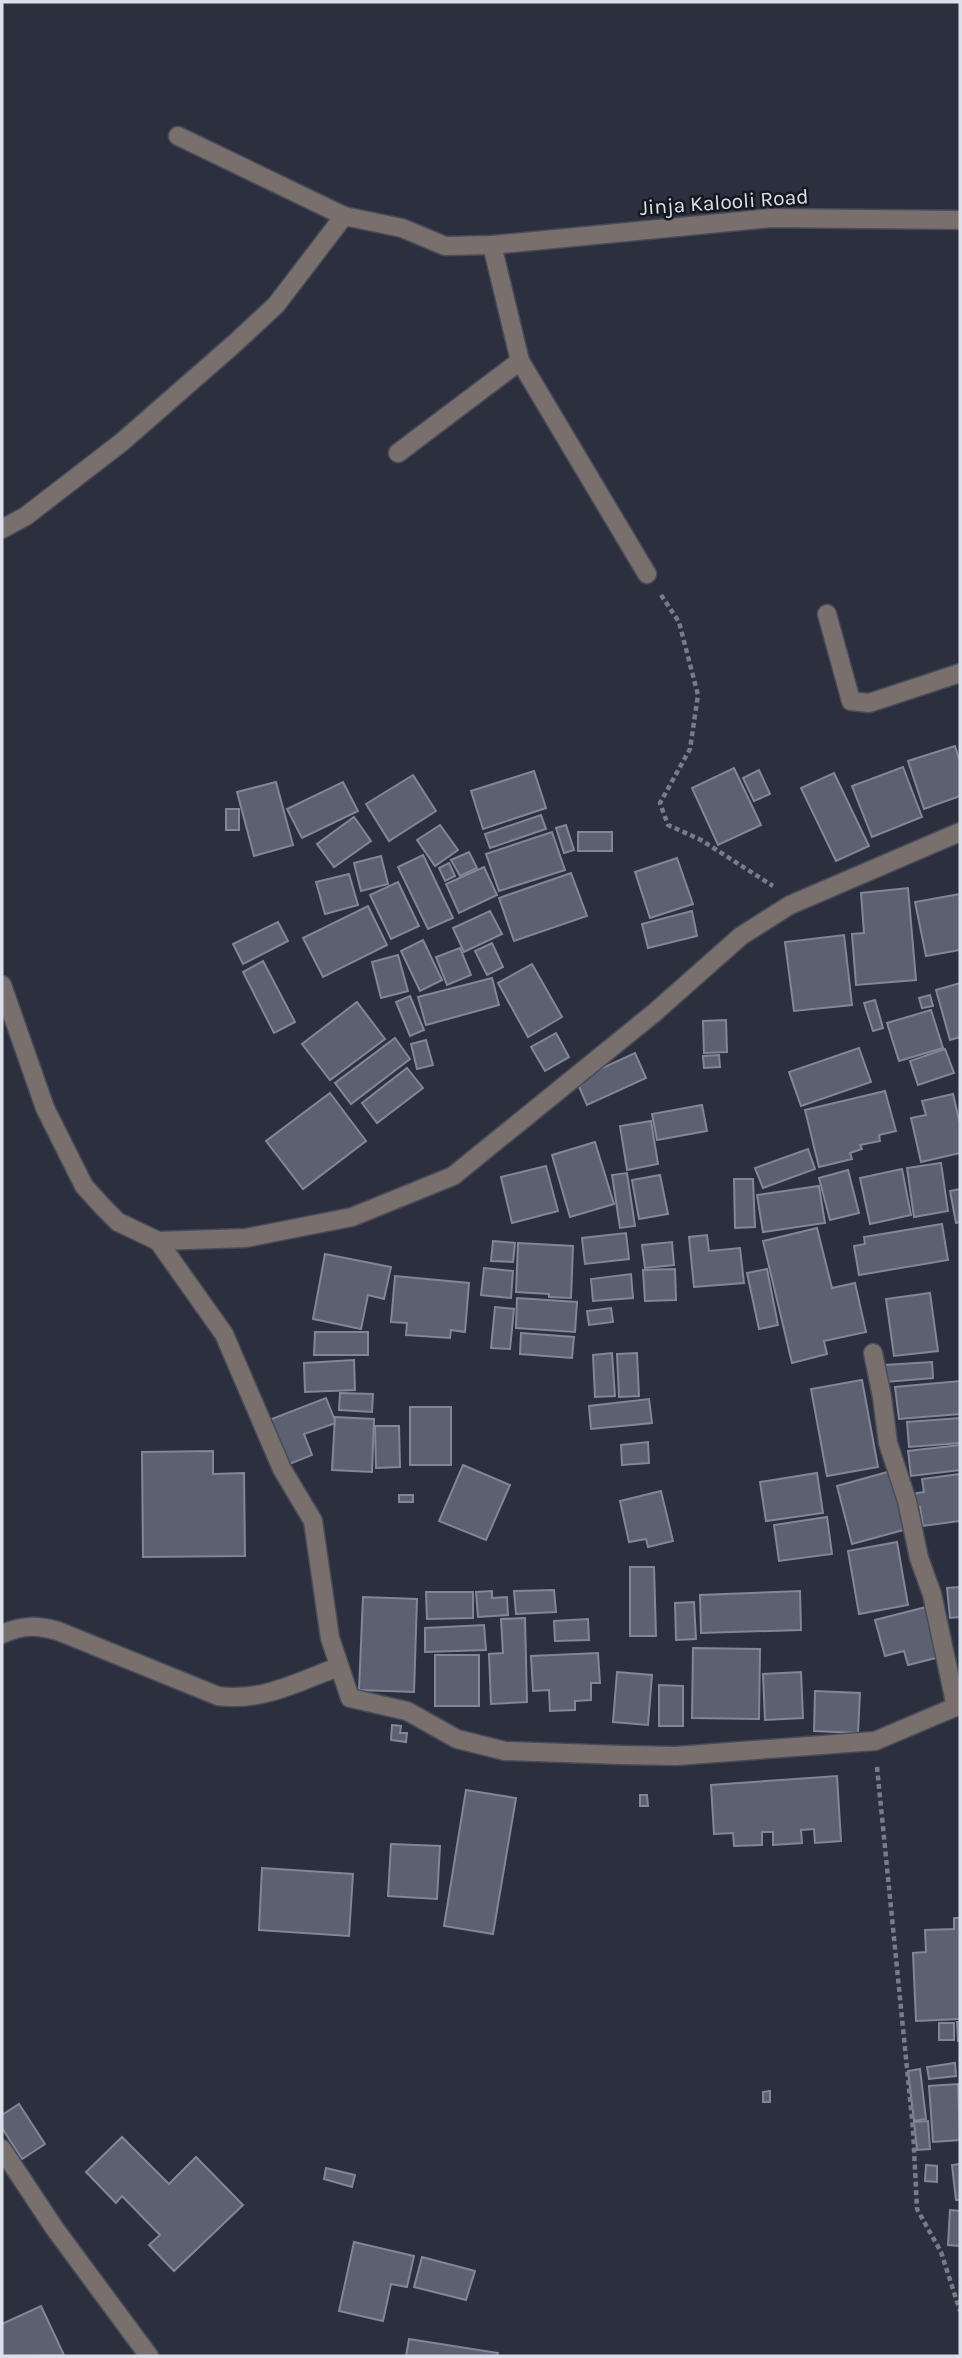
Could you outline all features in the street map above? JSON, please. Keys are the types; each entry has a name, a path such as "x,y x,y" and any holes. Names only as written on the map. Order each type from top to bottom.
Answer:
{"street":[{"name":"Jinja Kalooli Road","path":"178,136 344,216 402,228 445,246 492,245 771,218 960,220"},
{"path":"2,528 26,516 122,442 234,344 275,305 344,216"},
{"path":"492,245 520,361 647,573"},
{"path":"398,453 520,361"},
{"path":"827,614 851,701 869,704 960,673"},
{"path":"2,985 45,1108 84,1186 118,1222 158,1241 246,1238 352,1217 453,1176 654,1013 741,936 797,901 960,832"},
{"path":"158,1241 224,1334 282,1469 313,1521 330,1638 350,1698 407,1712 457,1739 505,1751 676,1756 875,1741 958,1706 932,1594 919,1558 907,1501 888,1443 873,1353"},
{"path":"2,1634 19,1627 38,1625 218,1696 239,1699 260,1696 338,1667"},
{"path":"2,2149 55,2229 149,2356"}],"path":[{"path":"647,573 679,622 698,695 690,749 660,803 668,825 701,840 797,901"},
{"path":"875,1741 917,2208 941,2252 960,2311"}],"building":[{"path":"955,746 960,762 960,796 924,809 908,761"},
{"path":"903,767 922,817 872,837 852,786"},
{"path":"734,768 761,825 718,845 692,788"},
{"path":"759,770 770,794 754,801 743,778"},
{"path":"534,771 546,808 483,829 471,791"},
{"path":"834,773 869,846 836,861 801,788"},
{"path":"413,775 436,811 389,841 366,804"},
{"path":"276,782 293,845 254,856 237,792"},
{"path":"343,782 358,811 302,838 287,809"},
{"path":"226,809 239,809 239,830 226,830"},
{"path":"541,815 546,829 490,848 485,834"},
{"path":"354,817 371,841 334,867 317,844"},
{"path":"440,825 458,850 435,866 417,840"},
{"path":"566,825 574,850 564,853 556,828"},
{"path":"552,832 565,870 499,891 486,854"},
{"path":"578,832 612,832 612,851 578,851"},
{"path":"469,852 477,868 460,876 451,860"},
{"path":"423,855 453,918 428,929 398,867"},
{"path":"381,856 388,884 361,891 354,863"},
{"path":"677,858 693,904 650,918 635,872"},
{"path":"449,863 455,876 445,881 439,868"},
{"path":"484,867 497,895 459,913 446,884"},
{"path":"571,873 587,916 514,941 499,898"},
{"path":"349,874 358,905 325,914 316,882"},
{"path":"398,882 419,926 391,939 370,895"},
{"path":"908,888 916,980 856,985 852,934 864,933 861,893"},
{"path":"960,894 960,950 926,956 915,902"},
{"path":"368,906 387,945 323,977 303,938"},
{"path":"490,911 502,934 464,952 453,928"},
{"path":"692,911 697,936 648,948 642,924"},
{"path":"278,922 288,941 243,964 233,944"},
{"path":"844,935 852,1005 794,1011 785,942"},
{"path":"423,940 442,980 420,991 401,951"},
{"path":"492,943 503,967 487,975 475,951"},
{"path":"460,948 471,975 447,985 436,957"},
{"path":"398,955 408,991 381,998 372,962"},
{"path":"263,961 295,1022 274,1033 243,972"},
{"path":"532,964 562,1017 528,1037 498,983"},
{"path":"492,978 499,1005 426,1025 418,997"},
{"path":"960,983 960,1037 950,1040 936,990"},
{"path":"930,995 933,1006 922,1008 919,998"},
{"path":"410,996 424,1030 410,1036 396,1002"},
{"path":"875,1000 883,1028 873,1031 864,1003"},
{"path":"357,1002 385,1039 330,1080 302,1044"},
{"path":"931,1010 943,1048 899,1061 887,1023"},
{"path":"726,1020 727,1052 704,1053 703,1021"},
{"path":"556,1033 569,1057 545,1071 531,1047"},
{"path":"395,1038 410,1059 351,1104 335,1083"},
{"path":"426,1040 433,1065 417,1069 411,1044"},
{"path":"859,1048 871,1082 801,1106 789,1072"},
{"path":"945,1049 954,1073 918,1085 910,1061"},
{"path":"635,1053 646,1078 587,1105 576,1080"},
{"path":"719,1055 720,1067 704,1068 703,1056"},
{"path":"407,1068 423,1088 377,1123 362,1103"},
{"path":"885,1091 896,1131 879,1135 880,1141 860,1145 862,1149 850,1153 852,1159 819,1167 805,1110"},
{"path":"330,1093 366,1141 303,1189 266,1141"},
{"path":"953,1094 960,1124 960,1153 921,1162 911,1118 926,1115 922,1101"},
{"path":"702,1105 707,1131 657,1140 652,1114"},
{"path":"651,1121 658,1164 627,1170 620,1126"},
{"path":"595,1142 614,1204 570,1217 552,1155"},
{"path":"808,1149 815,1169 763,1188 755,1168"},
{"path":"941,1163 948,1211 914,1217 907,1168"},
{"path":"546,1166 558,1211 512,1223 501,1177"},
{"path":"902,1169 911,1215 870,1224 860,1178"},
{"path":"848,1170 859,1213 830,1220 819,1178"},
{"path":"627,1173 635,1226 620,1228 612,1175"},
{"path":"660,1175 668,1214 639,1219 632,1180"},
{"path":"734,1179 753,1179 755,1227 735,1228"},
{"path":"819,1186 825,1223 763,1232 757,1195"},
{"path":"960,1189 960,1222 956,1223 950,1191"},
{"path":"942,1224 948,1260 859,1275 854,1246 865,1244 864,1237"},
{"path":"817,1228 832,1288 855,1283 866,1332 824,1341 827,1354 792,1363 763,1241"},
{"path":"626,1233 629,1259 585,1264 582,1238"},
{"path":"707,1235 709,1251 740,1248 744,1283 694,1287 689,1237"},
{"path":"493,1241 515,1243 513,1262 491,1261"},
{"path":"672,1242 674,1265 645,1268 642,1245"},
{"path":"518,1243 573,1246 571,1298 516,1292"},
{"path":"325,1254 391,1267 384,1299 368,1295 361,1329 313,1319"},
{"path":"484,1268 513,1271 511,1298 481,1295"},
{"path":"675,1269 676,1300 645,1301 643,1270"},
{"path":"767,1269 778,1325 759,1329 747,1273"},
{"path":"631,1274 633,1298 593,1301 591,1279"},
{"path":"395,1276 469,1283 465,1332 451,1330 450,1338 406,1335 407,1323 391,1322"},
{"path":"930,1293 938,1351 894,1356 886,1299"},
{"path":"517,1298 577,1302 575,1332 516,1328"},
{"path":"495,1307 514,1309 510,1349 491,1348"},
{"path":"611,1308 613,1322 589,1325 587,1311"},
{"path":"315,1332 368,1332 368,1355 314,1355"},
{"path":"521,1333 574,1337 572,1358 520,1354"},
{"path":"612,1353 615,1396 595,1397 593,1355"},
{"path":"637,1353 639,1396 619,1397 617,1354"},
{"path":"354,1360 355,1390 305,1392 304,1363"},
{"path":"932,1362 933,1378 886,1382 884,1365"},
{"path":"862,1380 878,1467 827,1476 811,1389"},
{"path":"960,1381 960,1414 899,1419 895,1387"},
{"path":"340,1393 373,1394 372,1412 339,1410"},
{"path":"326,1398 336,1423 304,1434 312,1455 287,1465 269,1420"},
{"path":"649,1399 652,1423 591,1429 589,1406"},
{"path":"410,1407 451,1407 451,1465 410,1465"},
{"path":"335,1417 374,1419 372,1472 332,1470"},
{"path":"960,1418 960,1443 909,1447 907,1422"},
{"path":"375,1426 399,1426 400,1467 376,1468"},
{"path":"648,1442 649,1463 622,1465 621,1445"},
{"path":"960,1445 960,1470 911,1476 908,1451"},
{"path":"213,1451 213,1474 244,1473 245,1556 143,1557 142,1452"},
{"path":"463,1465 510,1485 486,1540 439,1521"},
{"path":"891,1471 907,1529 852,1544 837,1486"},
{"path":"817,1473 823,1513 766,1521 760,1482"},
{"path":"960,1474 960,1521 923,1526 920,1507 913,1508 911,1494 924,1492 922,1479"},
{"path":"661,1491 673,1541 648,1547 646,1539 629,1542 620,1501"},
{"path":"399,1495 413,1495 413,1502 399,1502"},
{"path":"827,1517 832,1554 779,1561 774,1525"},
{"path":"897,1542 908,1605 859,1614 848,1551"},
{"path":"630,1567 654,1567 656,1636 630,1636"},
{"path":"960,1587 960,1617 950,1618 947,1588"},
{"path":"554,1590 556,1612 516,1614 514,1591"},
{"path":"492,1591 492,1598 507,1597 508,1615 478,1617 476,1592"},
{"path":"800,1591 801,1630 701,1633 700,1595"},
{"path":"426,1592 473,1592 473,1618 427,1619"},
{"path":"363,1597 417,1599 414,1692 359,1690"},
{"path":"694,1602 696,1639 676,1640 675,1603"},
{"path":"926,1607 940,1657 908,1665 904,1651 885,1656 875,1620"},
{"path":"525,1618 527,1702 491,1704 489,1654 503,1653 501,1619"},
{"path":"588,1619 589,1640 555,1641 554,1621"},
{"path":"484,1625 486,1650 425,1652 425,1628"},
{"path":"693,1648 760,1649 759,1719 692,1718"},
{"path":"598,1653 600,1683 591,1683 591,1700 575,1701 575,1710 550,1711 549,1690 533,1691 531,1656"},
{"path":"435,1655 479,1655 479,1706 435,1706"},
{"path":"617,1672 652,1675 648,1725 613,1722"},
{"path":"801,1672 803,1718 765,1720 763,1674"},
{"path":"659,1685 683,1686 683,1726 659,1726"},
{"path":"815,1691 860,1693 858,1733 814,1731"},
{"path":"392,1725 401,1726 400,1733 407,1733 406,1742 391,1740"},
{"path":"837,1776 841,1841 815,1843 814,1829 801,1830 802,1843 773,1845 773,1832 762,1832 762,1845 734,1846 733,1833 714,1834 711,1785"},
{"path":"466,1790 516,1798 493,1934 444,1926"},
{"path":"640,1795 647,1795 648,1806 640,1806"},
{"path":"391,1844 440,1846 437,1899 388,1896"},
{"path":"262,1868 353,1874 349,1936 259,1930"},
{"path":"954,1918 960,1918 960,2019 916,2021 913,1953 926,1952 925,1930 954,1929"},
{"path":"957,2022 960,2022 960,2041 958,2041"},
{"path":"939,2023 954,2023 954,2040 939,2040"},
{"path":"955,2063 956,2076 929,2079 927,2067"},
{"path":"920,2069 926,2119 914,2121 908,2071"},
{"path":"958,2084 960,2140 933,2142 929,2086"},
{"path":"770,2091 770,2102 763,2102 763,2092"},
{"path":"19,2104 45,2144 22,2159 2,2128 2,2115"},
{"path":"928,2121 930,2149 917,2150 914,2122"},
{"path":"122,2137 169,2184 196,2157 243,2205 174,2271 149,2245 160,2235 122,2196 116,2203 86,2172"},
{"path":"960,2164 960,2200 956,2200 952,2165"},
{"path":"926,2165 937,2166 937,2182 925,2181"},
{"path":"326,2168 355,2175 352,2187 324,2179"},
{"path":"950,2210 960,2211 960,2246 948,2245"},
{"path":"354,2242 414,2256 407,2287 391,2284 383,2321 339,2311"},
{"path":"422,2257 475,2271 466,2300 414,2287"},
{"path":"41,2306 64,2355 2,2356 2,2324"},
{"path":"409,2339 498,2353 497,2356 406,2356"}]}
